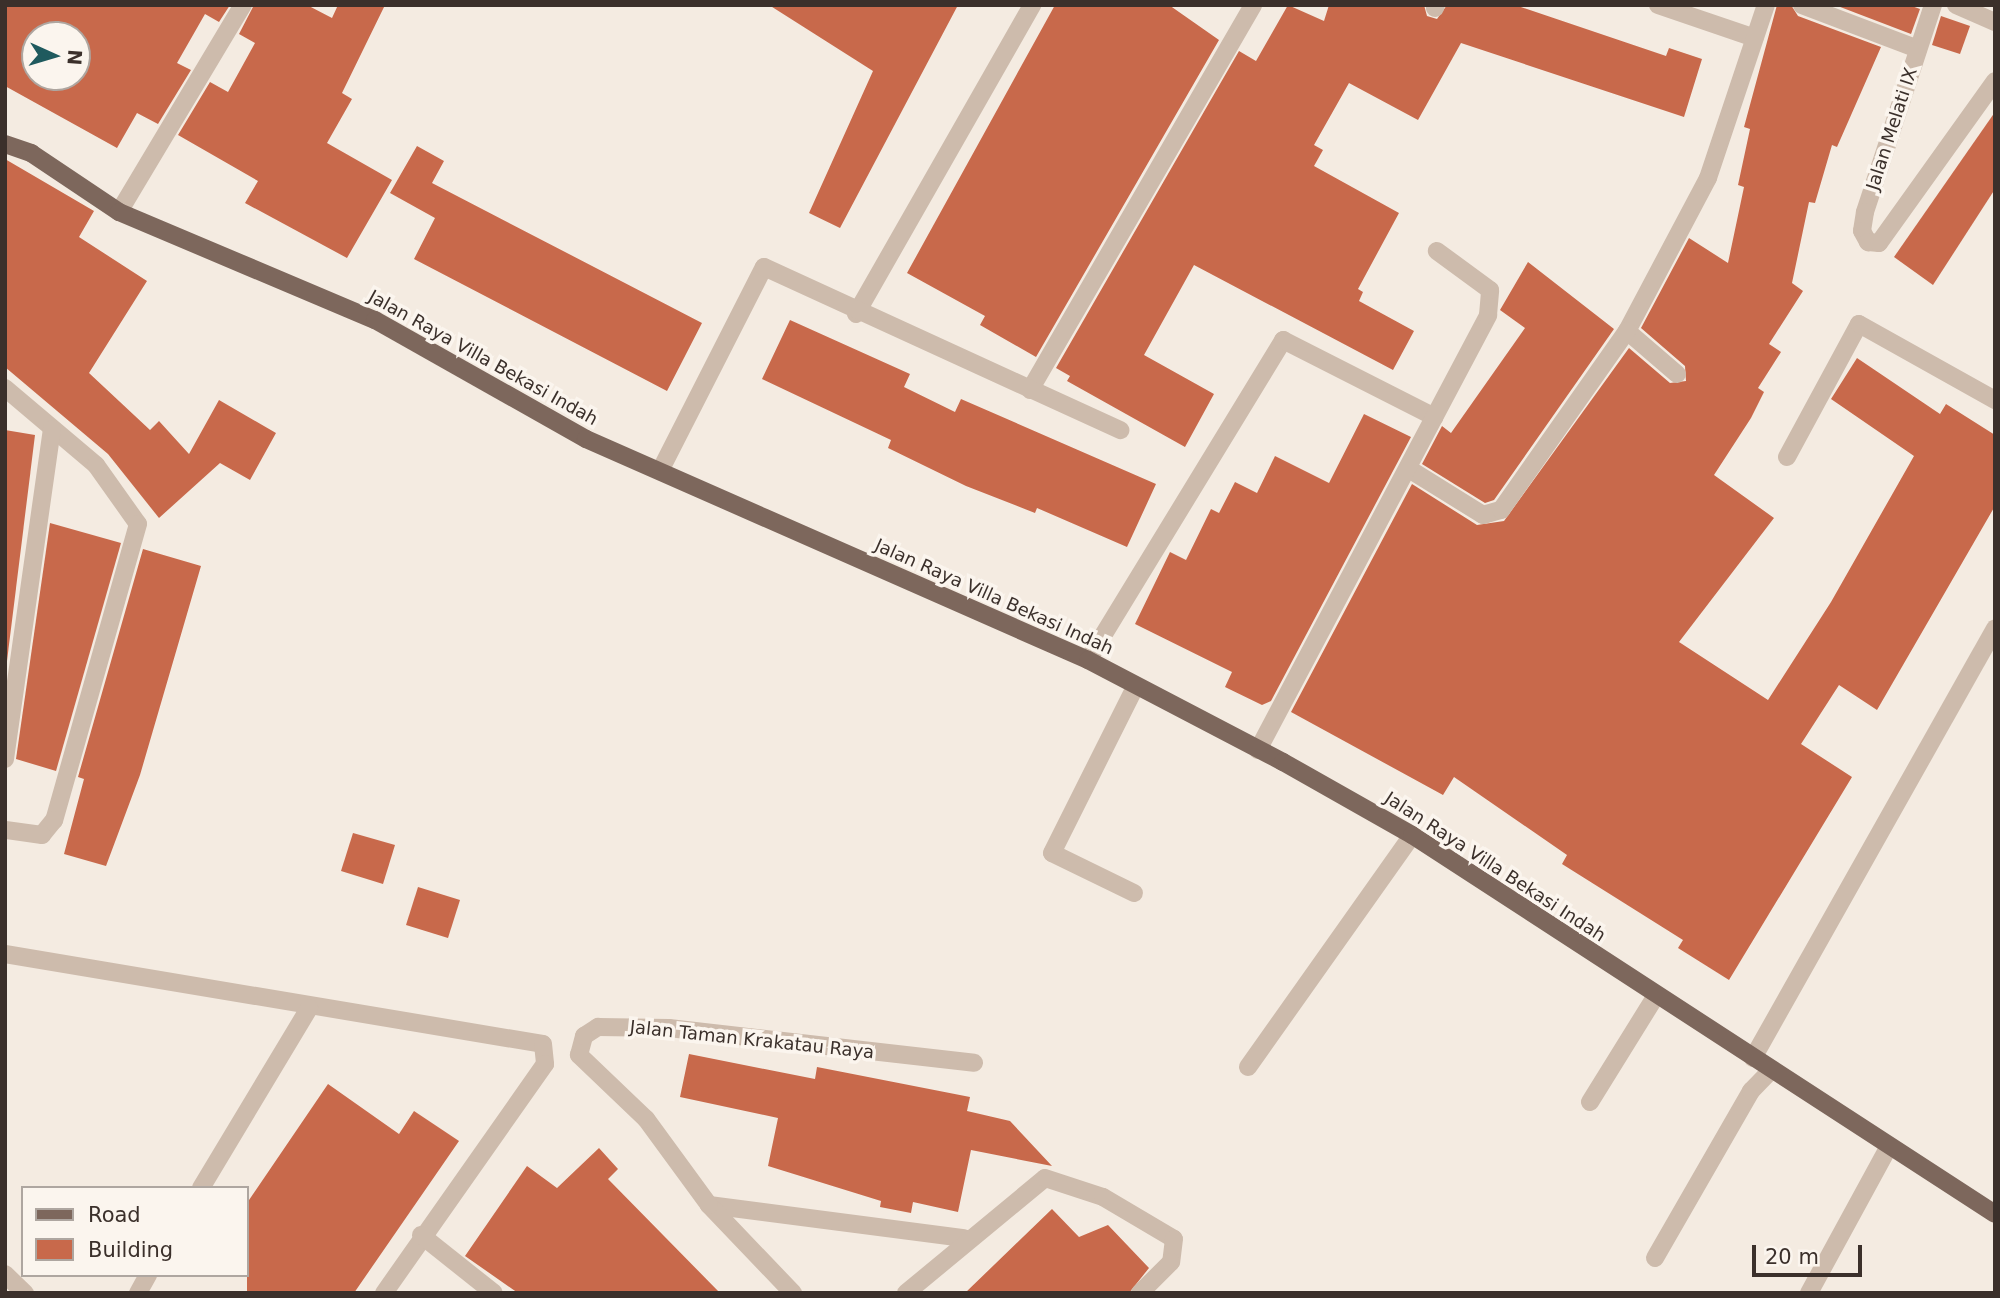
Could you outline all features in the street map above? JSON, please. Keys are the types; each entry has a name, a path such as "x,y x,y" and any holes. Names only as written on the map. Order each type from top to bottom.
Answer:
{"main road":[{"name":"Jalan Raya Villa Bekasi Indah","path":"5,144 31,153 120,212 375,320 586,439 1088,660 1258,751 1412,835 1655,997 1772,1069 1995,1214"}],"street":[{"path":"120,212 243,5"},
{"path":"856,314 1032,5"},
{"path":"1030,390 1253,5"},
{"path":"1658,5 1755,37"},
{"path":"1409,469 1483,515 1501,510 1627,331 1708,178 1766,5"},
{"path":"1802,5 1918,50"},
{"name":"Jalan Melati IX","path":"1933,5 1865,212 1862,231 1868,242 1879,243 1995,81"},
{"path":"1956,5 1995,22"},
{"path":"1258,751 1488,315 1490,290 1437,251"},
{"path":"660,471 764,267 856,314 1119,429"},
{"path":"1787,457 1859,324 1995,400"},
{"path":"1627,331 1677,374"},
{"path":"1088,660 1283,340 1434,416"},
{"path":"5,388 120,494 138,524 137,543 54,820 41,835 5,830"},
{"path":"5,759 52,429"},
{"path":"1754,1058 1994,634"},
{"path":"1134,893 1052,853 1135,687"},
{"path":"1248,1066 1412,835"},
{"path":"5,954 309,1008 543,1044 544,1064 421,1235 384,1293"},
{"path":"1590,1102 1655,997"},
{"path":"202,1186 309,1008"},
{"name":"Jalan Taman Krakatau Raya","path":"793,1293 709,1205 646,1119 579,1055 590,1030 669,1028 974,1063"},
{"path":"1655,1258 1751,1091 1772,1069"},
{"path":"1809,1293 1889,1146"},
{"path":"906,1293 964,1238 1036,1180 1054,1179 1103,1197 1174,1239 1171,1262 1140,1293"},
{"path":"709,1205 964,1238"},
{"path":"421,1235 494,1293"},
{"path":"5,1274 25,1293"},
{"path":"138,1293 147,1277"}],"building":[{"path":"5,5 230,5 219,22 205,14 177,63 191,70 158,124 137,113 117,148 5,86"},
{"path":"254,5 307,5 332,18 338,5 385,5 342,93 352,99 327,143 392,180 347,258 245,203 258,181 178,135 210,82 228,92 255,43 239,34"},
{"path":"769,5 958,5 840,228 809,213 873,71"},
{"path":"1055,5 1169,5 1219,40 1036,357 980,325 985,316 907,273"},
{"path":"1288,5 1324,21 1329,5 1424,5 1427,16 1437,19 1447,5 1515,5 1666,56 1669,48 1702,59 1684,117 1461,43 1418,120 1349,83 1314,145 1323,150 1314,166 1399,213 1358,289 1363,292 1359,301 1414,331 1393,370 1194,265 1144,355 1214,394 1185,447 1067,381 1070,376 1056,368 1239,51 1256,61"},
{"path":"1777,5 1791,5 1798,16 1881,47 1837,147 1832,145 1815,203 1809,202 1792,283 1803,291 1769,344 1781,352 1758,388 1764,392 1751,418 1714,475 1774,518 1679,642 1768,700 1831,602 1914,456 1831,399 1857,358 1940,414 1946,404 1995,435 1995,506 1877,710 1839,685 1801,744 1852,777 1729,980 1678,948 1683,940 1562,864 1567,855 1454,777 1443,795 1291,712 1412,484 1477,525 1504,521 1629,348 1670,383 1686,381 1685,366 1641,328 1689,238 1728,263 1744,187 1738,185 1750,129 1744,127"},
{"path":"1835,5 1909,5 1920,9 1911,34"},
{"path":"1941,16 1970,26 1960,54 1932,45"},
{"path":"1995,112 1995,189 1933,285 1894,257"},
{"path":"417,146 444,161 432,183 702,323 667,391 414,259 435,218 390,193"},
{"path":"5,159 94,211 79,237 147,281 89,373 150,430 159,421 189,454 219,400 276,433 250,480 220,463 159,518 108,454 5,367"},
{"path":"1528,262 1614,329 1494,500 1485,503 1422,464 1442,426 1451,433 1525,328 1500,310"},
{"path":"790,320 910,374 904,387 955,412 961,399 1156,484 1127,547 1037,508 1035,513 966,486 888,448 891,440 762,379"},
{"path":"1364,414 1411,437 1271,701 1262,705 1225,687 1232,672 1135,624 1170,552 1186,560 1211,509 1219,513 1235,482 1257,493 1275,456 1329,483"},
{"path":"5,430 35,435 5,677"},
{"path":"50,523 121,543 56,771 16,759"},
{"path":"143,549 201,566 140,775 106,866 64,854 84,779 78,777"},
{"path":"353,833 395,845 383,884 341,871"},
{"path":"418,887 460,900 448,938 406,925"},
{"path":"689,1054 815,1079 817,1067 970,1097 967,1111 1010,1121 1052,1166 971,1150 958,1212 913,1202 911,1213 880,1207 881,1201 768,1166 778,1118 680,1097"},
{"path":"328,1084 399,1134 414,1111 459,1141 354,1293 247,1293 248,1202"},
{"path":"599,1148 618,1169 608,1179 720,1293 518,1293 465,1256 527,1166 557,1188"},
{"path":"1052,1209 1079,1237 1108,1225 1149,1268 1129,1293 965,1293"}]}
